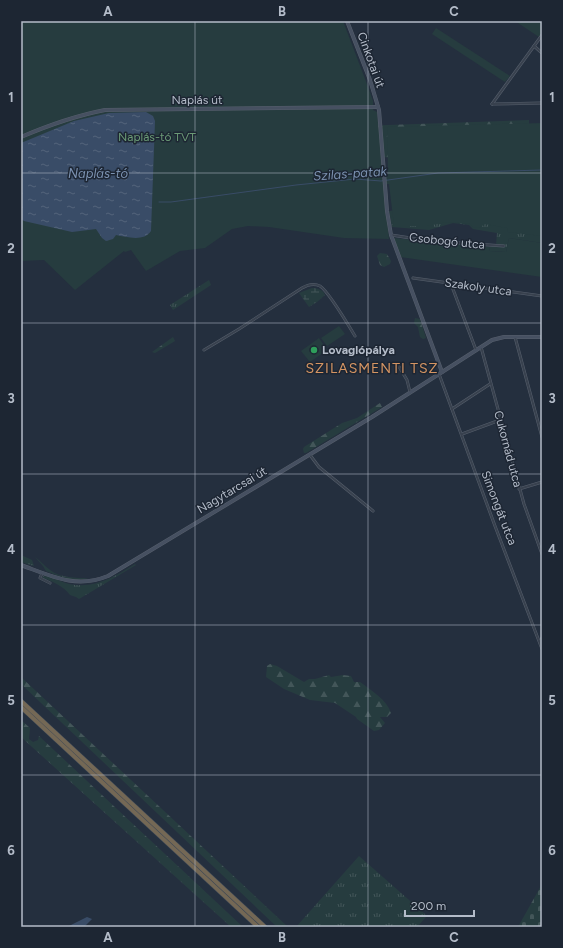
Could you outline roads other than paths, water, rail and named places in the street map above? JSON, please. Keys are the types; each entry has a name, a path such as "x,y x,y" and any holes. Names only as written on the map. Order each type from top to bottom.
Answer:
{"highway":[{"path":"21,701 265,927"},
{"path":"21,707 258,927"}],"main road":[{"name":"Cinkotai út","path":"347,21 378,106"},
{"name":"Naplás út","path":"21,137 67,118 104,110 378,106"},
{"name":"Simongát utca","path":"378,106 387,211 391,235 440,373"},
{"name":"Nagytarcsai út","path":"21,565 58,578 80,582 95,581 108,576 372,417 496,338 542,337"}],"street":[{"path":"542,34 492,104 542,103"},
{"path":"534,46 542,53"},
{"name":"Csobogó utca","path":"391,235 430,241 504,246"},
{"name":"Szakoly utca","path":"413,278 542,296"},
{"path":"451,283 476,350"},
{"path":"204,350 308,285 320,286 327,293 355,336"},
{"path":"515,337 542,437"},
{"name":"Cukornád utca","path":"481,347 519,489 542,554"},
{"path":"398,365 407,380 410,392"},
{"name":"Simongát utca","path":"440,373 495,526 542,649"},
{"path":"452,409 490,384"},
{"path":"462,434 500,420"},
{"path":"310,454 319,467 373,511"},
{"path":"519,489 542,482"},
{"path":"42,572 40,578 50,583"},
{"path":"540,642 542,638"}],"water":[{"name":"Naplás-tó","path":"146,112 153,116 155,121 151,231 148,234 140,238 130,238 116,235 113,239 106,241 96,229 72,232 21,219 21,143 74,121 109,113"},
{"path":"87,917 92,919 84,927 67,927"}],"waterway":[{"name":"Szilas-patak","path":"159,202 171,202 296,185 355,179 381,181 438,173 542,170"}],"place":[{"name":"Lovaglópálya","path":"314,350"}],"district":[{"name":"SZILASMENTI TSZ","path":"372,368"}],"park label":[{"name":"Naplás-tó TVT","path":"157,137"}]}
